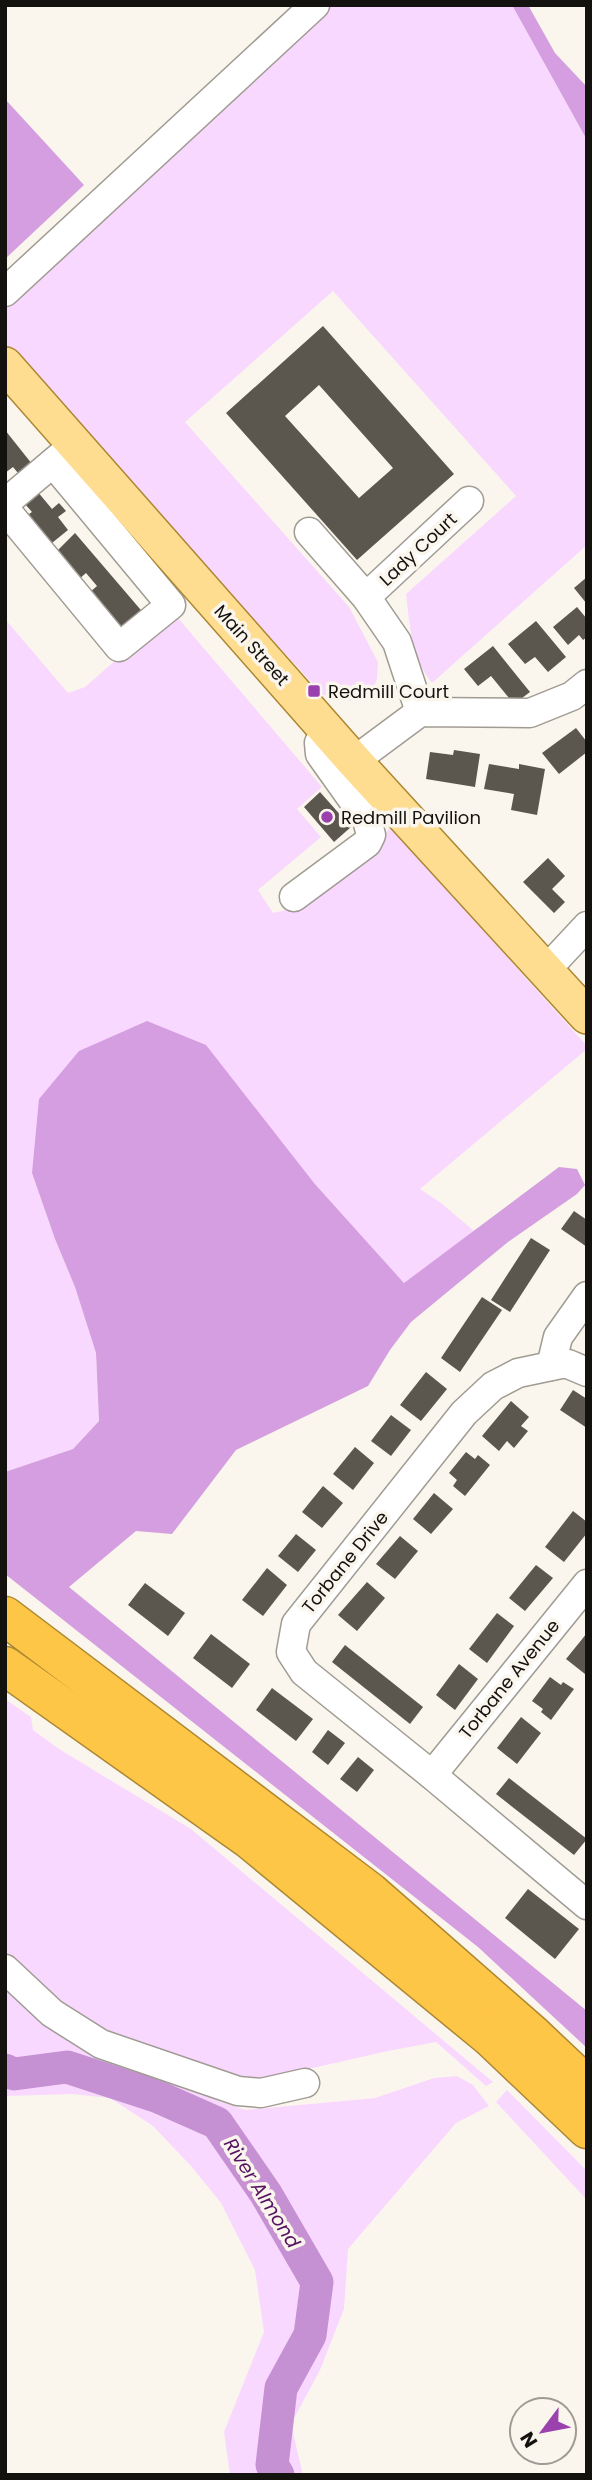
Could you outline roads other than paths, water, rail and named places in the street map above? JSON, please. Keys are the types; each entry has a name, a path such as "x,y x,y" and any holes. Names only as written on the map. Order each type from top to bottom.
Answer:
{"highway":[{"path":"5,1590 370,1892 532,2034 587,2086"},
{"path":"5,1616 370,1892"},
{"path":"5,1666 249,1839 490,2038 587,2129"}],"main road":[{"name":"Main Street","path":"5,365 64,454 329,732 587,1016"}],"street":[{"path":"5,292 315,5"},
{"path":"5,503 64,454 171,605 119,647 5,509"},
{"name":"Lady Court","path":"366,597 469,501"},
{"name":"Lady Court","path":"309,532 366,597 397,642 420,712"},
{"path":"354,761 420,712 530,713 572,696 587,684"},
{"path":"294,897 367,842 370,835 367,820 320,754 319,743 329,732"},
{"path":"546,970 587,926"},
{"path":"551,1366 558,1337 587,1296"},
{"name":"Torbane Drive","path":"587,1373 568,1364 518,1373 493,1386 464,1413 296,1624 291,1651 304,1672 587,1905"},
{"name":"Torbane Avenue","path":"432,1775 587,1584"},
{"path":"5,1969 52,2013 101,2044 238,2091 261,2093 305,2083"}],"waterway":[{"name":"River Almond","path":"5,2070 14,2074 67,2067 156,2096 217,2123 266,2194 317,2282 310,2335 281,2388 272,2465 278,2475"}],"place":[{"name":"Redmill Court","path":"314,691"},
{"name":"Redmill Pavilion","path":"327,817"}]}
